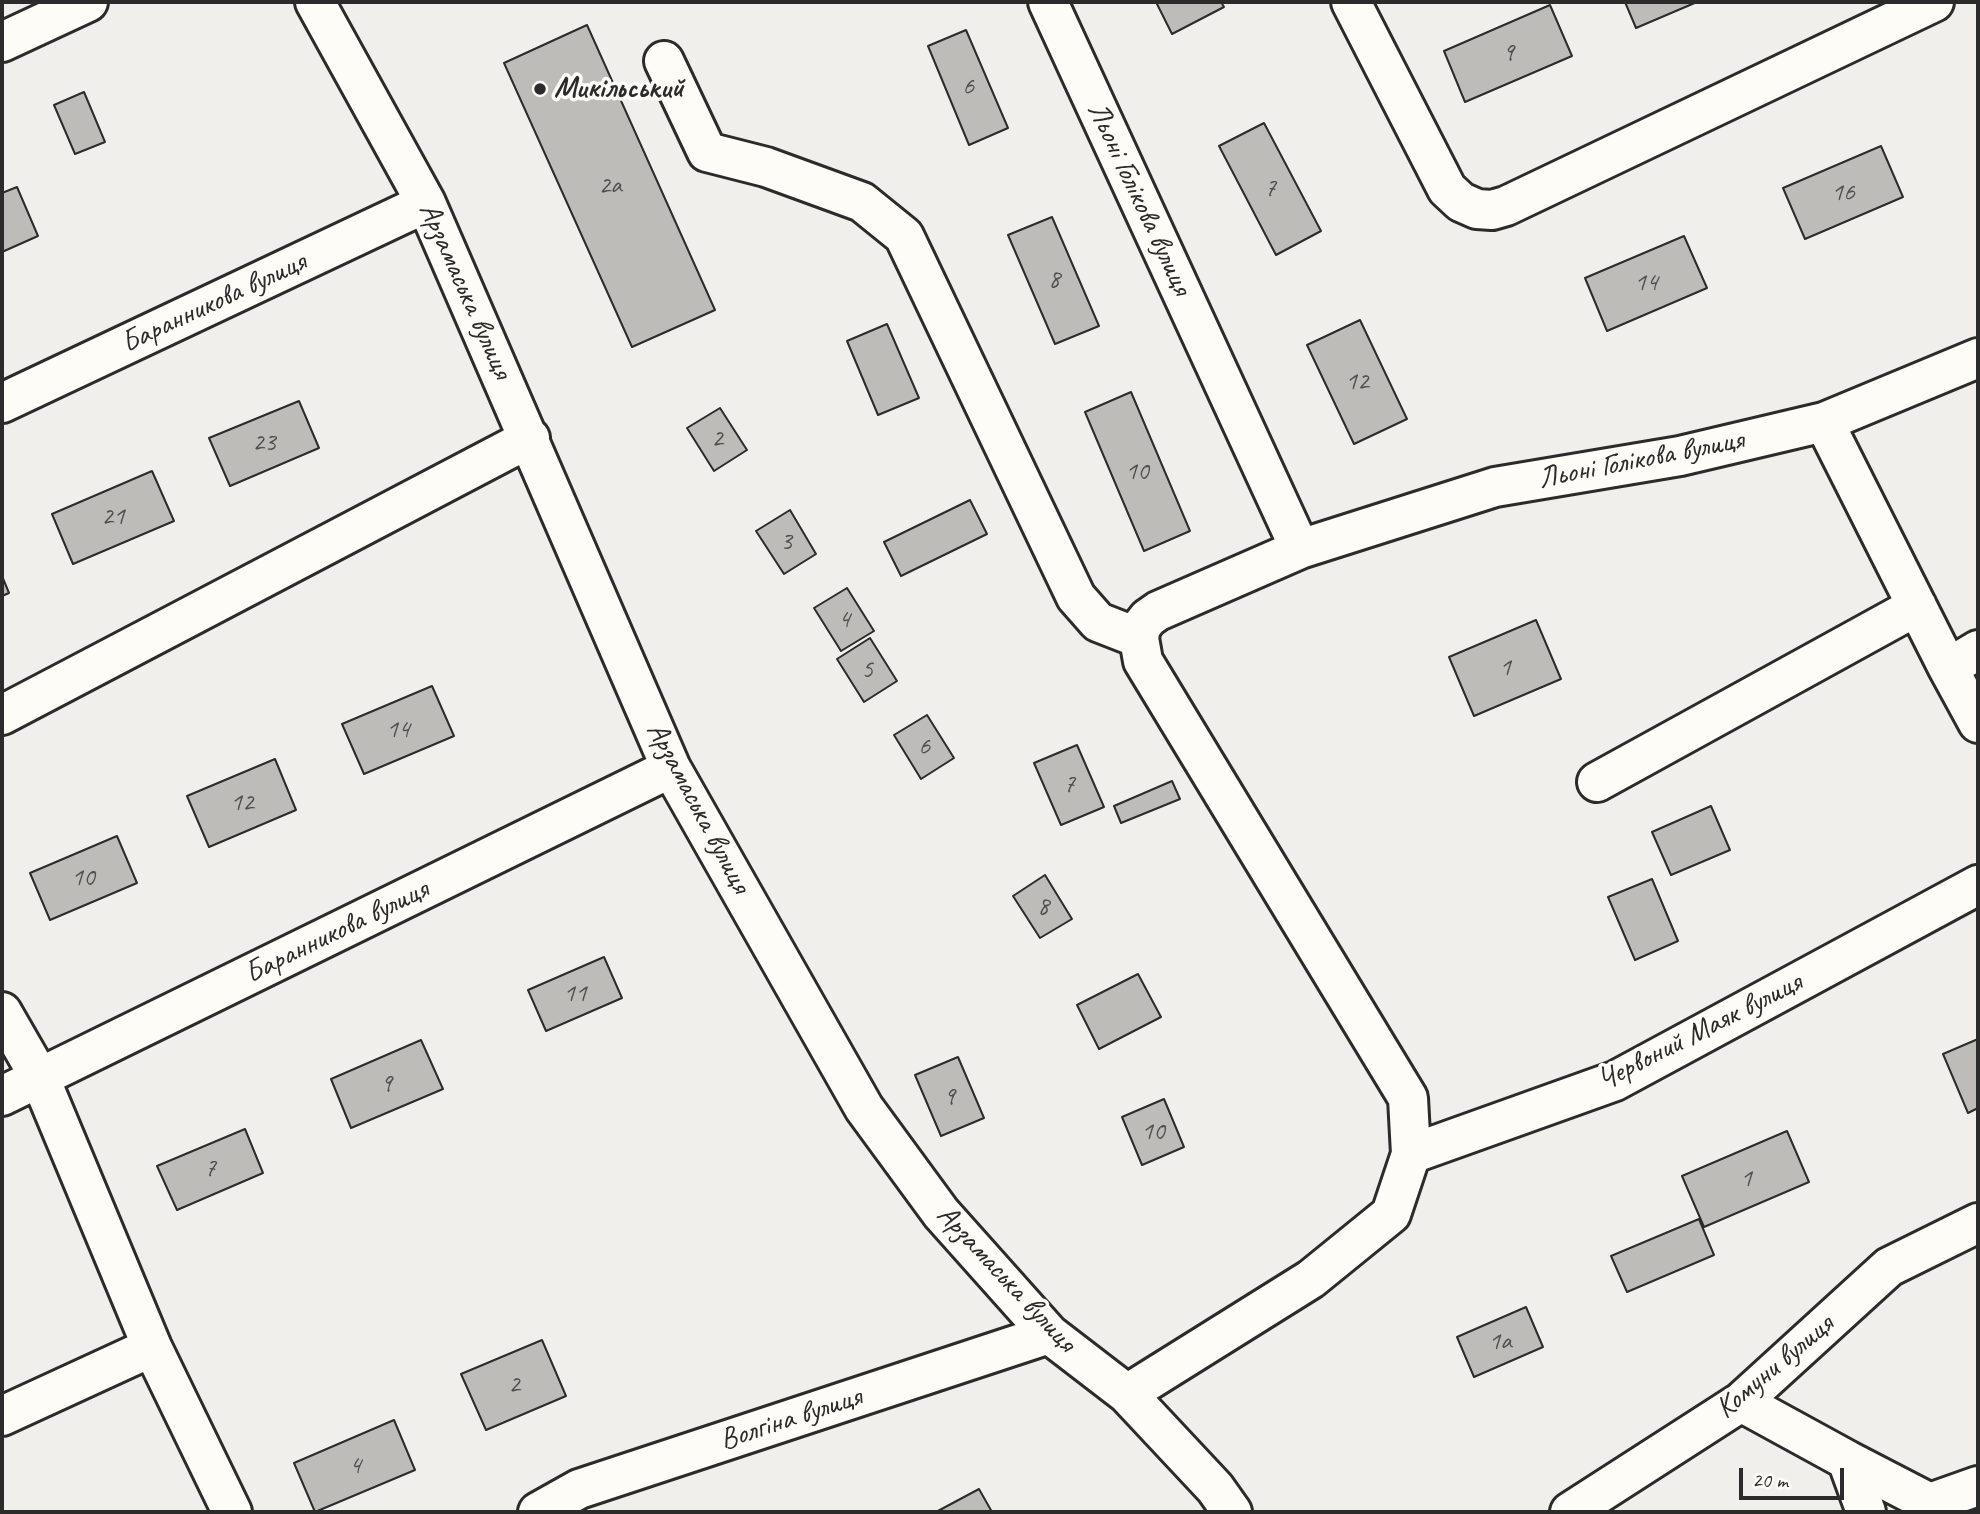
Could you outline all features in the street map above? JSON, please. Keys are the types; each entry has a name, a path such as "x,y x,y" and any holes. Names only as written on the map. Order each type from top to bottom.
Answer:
{"street":[{"path":"2,42 88,2"},
{"name":"Арзамаська вулиця","path":"315,2 426,203 671,768 864,1108 941,1213 1049,1334 1127,1394 1215,1488 1232,1512"},
{"name":"Льоні Голікова вулиця","path":"1048,2 1300,549"},
{"path":"1351,2 1447,188 1461,202 1476,209 1492,210 1506,206 1934,2"},
{"path":"664,61 707,152 766,167 862,202 904,236 1076,597 1098,622 1148,624 1143,661 1408,1098 1411,1154 1391,1214 1311,1279 1127,1394"},
{"name":"Баранникова вулиця","path":"2,402 426,203"},
{"name":"Льоні Голікова вулиця","path":"1148,624 1300,549 1495,488 1680,456 1824,422 1978,358"},
{"path":"1824,422 1917,606 1963,659 1978,723"},
{"path":"2,715 530,438"},
{"path":"1597,782 1917,606"},
{"name":"Баранникова вулиця","path":"2,1096 671,768"},
{"name":"Червоний Маяк вулиця","path":"1411,1154 1615,1081 1978,885"},
{"path":"2,1012 40,1078 152,1347 232,1512"},
{"name":"Комуни вулиця","path":"1570,1512 1741,1402 1889,1267 1978,1223"},
{"name":"Волгіна вулиця","path":"537,1512 579,1489 1049,1334"},
{"path":"2,1416 152,1347"},
{"path":"1741,1402 1930,1503 1978,1486"},
{"path":"1847,1460 1866,1512"}],"building":[{"path":"1156,2 1221,2 1224,7 1172,34"},
{"path":"1625,2 1697,2 1636,28"},
{"path":"1550,5 1572,56 1465,102 1444,51"},
{"path":"587,25 715,310 632,347 504,63"},
{"path":"966,30 1008,128 969,145 928,46"},
{"path":"84,92 105,142 75,154 54,105"},
{"path":"1264,123 1321,231 1276,255 1219,146"},
{"path":"1881,146 1903,197 1805,239 1783,188"},
{"path":"17,187 38,236 2,252 2,193"},
{"path":"1052,217 1099,326 1055,344 1008,235"},
{"path":"1684,236 1707,288 1607,331 1585,278"},
{"path":"1360,320 1407,419 1354,444 1307,345"},
{"path":"887,324 919,398 878,415 847,341"},
{"path":"1131,392 1190,531 1144,551 1085,412"},
{"path":"299,401 319,448 230,486 209,438"},
{"path":"720,408 747,450 714,471 687,428"},
{"path":"152,471 174,521 73,564 52,514"},
{"path":"970,500 987,534 901,576 884,542"},
{"path":"790,510 816,554 784,574 756,531"},
{"path":"2,576 9,593 2,596"},
{"path":"847,588 874,631 841,651 814,608"},
{"path":"1536,620 1561,679 1474,716 1449,657"},
{"path":"870,638 897,681 864,702 837,659"},
{"path":"432,686 454,736 364,774 342,724"},
{"path":"927,715 954,758 921,779 894,735"},
{"path":"1077,745 1104,807 1061,825 1034,763"},
{"path":"275,759 296,810 209,847 187,796"},
{"path":"1172,781 1180,799 1121,823 1114,806"},
{"path":"1711,806 1730,850 1671,875 1652,832"},
{"path":"117,836 137,883 50,920 30,873"},
{"path":"1045,875 1072,919 1040,938 1013,896"},
{"path":"1652,879 1678,941 1635,960 1608,897"},
{"path":"604,957 622,998 546,1031 528,990"},
{"path":"1138,974 1161,1017 1099,1049 1077,1005"},
{"path":"1978,1039 1978,1108 1968,1113 1943,1054"},
{"path":"421,1040 443,1089 351,1128 331,1079"},
{"path":"958,1057 984,1118 941,1136 915,1075"},
{"path":"1164,1099 1184,1147 1142,1165 1122,1117"},
{"path":"245,1129 263,1173 177,1210 157,1166"},
{"path":"1787,1131 1809,1182 1704,1227 1682,1176"},
{"path":"1699,1219 1714,1255 1627,1292 1611,1256"},
{"path":"1526,1307 1543,1347 1474,1377 1457,1337"},
{"path":"542,1340 566,1396 486,1430 461,1374"},
{"path":"394,1420 415,1470 315,1512 294,1463"},
{"path":"979,1489 992,1512 936,1512"}],"place":[{"name":"Микільський","path":"540,89"}]}
